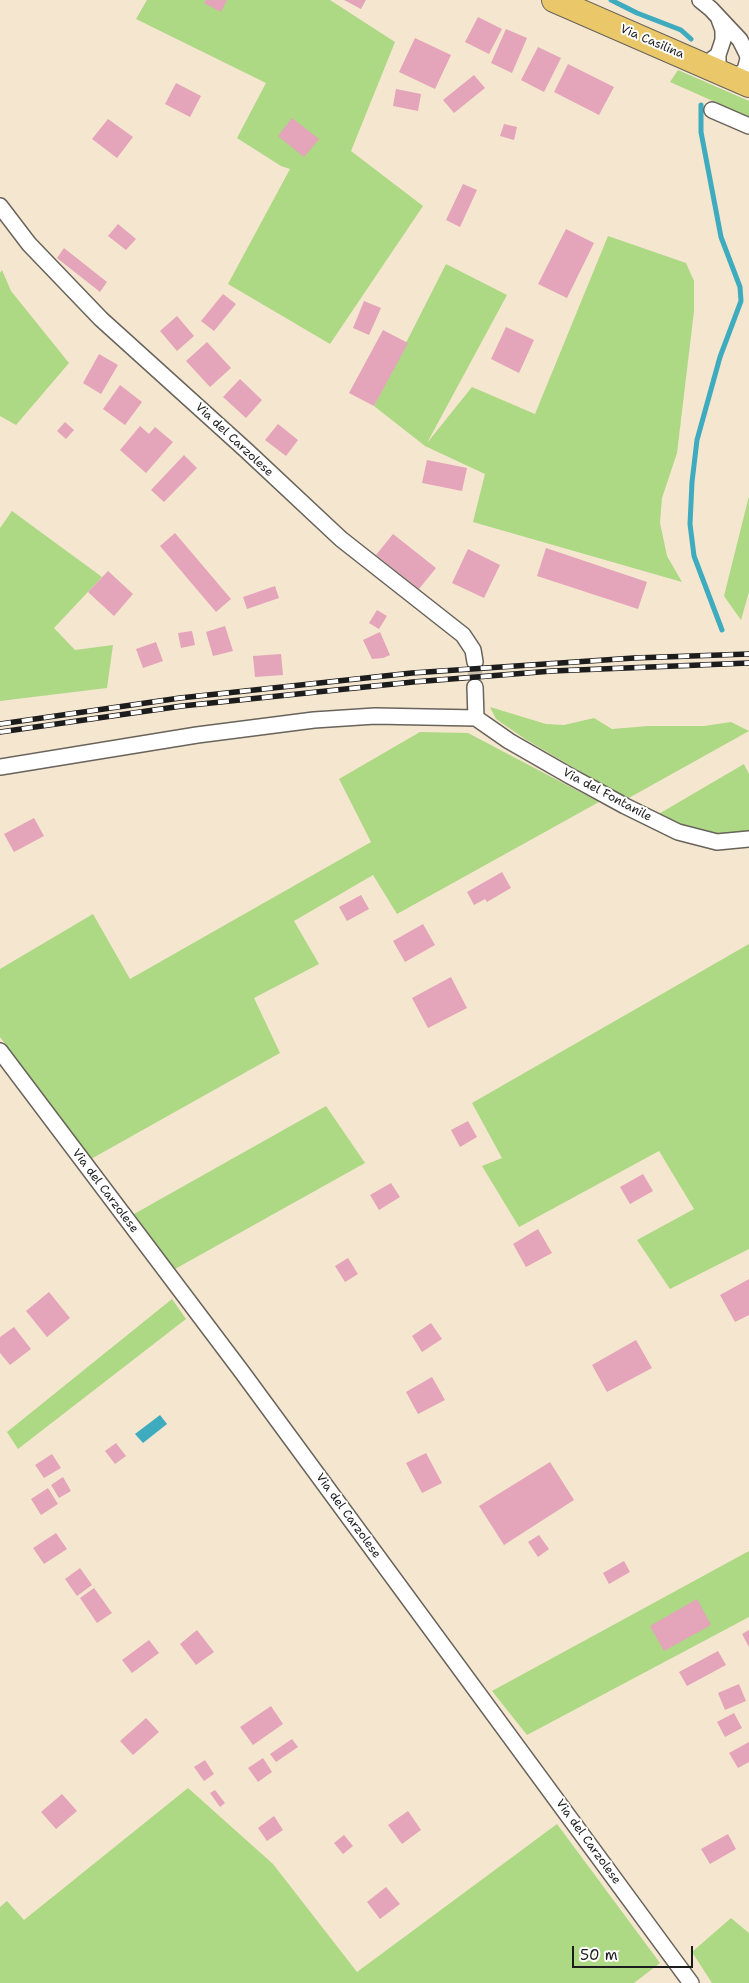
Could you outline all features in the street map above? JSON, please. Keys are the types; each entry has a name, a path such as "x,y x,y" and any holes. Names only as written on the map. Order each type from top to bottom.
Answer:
{"main road":[{"name":"Via Casilina","path":"554,0 711,60 739,81"}],"street":[{"path":"700,0 740,40 748,56 745,70 736,77 739,81"},
{"path":"711,60 723,40 723,30 718,16"},
{"path":"712,110 749,126"},
{"name":"Via del Carzolese","path":"0,206 30,244 101,319 247,451 334,533 463,635 474,650 475,662"},
{"path":"0,767 197,735 314,720 375,716 476,718 476,687"},
{"name":"Via del Fontanile","path":"476,718 509,741 582,783 678,832 717,842 749,840"},
{"name":"Via del Carzolese","path":"0,1051 254,1388 691,1983"}],"green space":[{"path":"147,0 330,0 395,42 351,151 423,206 330,344 228,284 290,169 281,166 237,138 266,83 136,19"},
{"path":"678,70 749,101 749,117 670,82"},
{"path":"608,236 686,263 694,281 694,311 677,453 662,498 660,523 667,556 682,582 473,522 485,474 425,446 374,406 446,264 507,295 427,443 472,387 535,414"},
{"path":"2,270 11,291 69,363 16,425 0,416 0,273"},
{"path":"749,496 749,592 741,620 724,596"},
{"path":"12,511 102,577 54,628 75,650 113,645 107,688 0,701 0,528"},
{"path":"490,707 546,724 564,725 594,718 612,729 648,726 704,726 731,722 749,731 627,799 525,739 496,719"},
{"path":"420,732 468,733 599,802 397,914 373,875 294,921 319,964 254,998 280,1053 91,1159 0,1037 0,969 93,914 130,979 371,842 339,779"},
{"path":"744,764 749,774 749,833 734,836 701,832 657,815"},
{"path":"749,944 749,1249 670,1289 637,1240 694,1209 659,1151 519,1227 482,1166 502,1158 472,1103"},
{"path":"326,1106 365,1163 175,1269 134,1214"},
{"path":"172,1299 186,1319 18,1449 7,1432"},
{"path":"749,1551 749,1617 527,1735 492,1691"},
{"path":"188,1788 273,1864 357,1972 557,1824 660,1963 634,1983 0,1983 0,1907 7,1901 24,1920"},
{"path":"731,1918 749,1933 749,1983 712,1983 692,1952"}],"water":[{"path":"160,1415 167,1424 143,1443 135,1434"}],"building":[{"path":"206,0 227,0 221,12 204,3"},
{"path":"344,0 366,0 361,9"},
{"path":"478,17 502,29 489,54 465,42"},
{"path":"506,29 527,38 512,73 491,63"},
{"path":"415,38 451,55 435,89 399,72"},
{"path":"538,47 561,58 544,92 521,80"},
{"path":"568,64 614,87 599,115 554,92"},
{"path":"474,75 485,88 454,113 443,100"},
{"path":"176,83 201,96 190,117 165,104"},
{"path":"396,89 421,94 418,111 393,106"},
{"path":"292,118 319,139 304,157 278,136"},
{"path":"108,119 133,137 117,158 92,139"},
{"path":"504,124 517,127 514,140 500,136"},
{"path":"463,184 477,190 460,227 446,220"},
{"path":"118,224 136,239 126,250 108,236"},
{"path":"566,229 594,243 567,298 538,284"},
{"path":"64,248 107,282 100,292 57,258"},
{"path":"223,294 236,304 214,331 201,321"},
{"path":"364,301 381,308 369,335 353,328"},
{"path":"177,316 194,336 177,351 160,331"},
{"path":"506,327 534,340 519,373 491,359"},
{"path":"383,330 408,343 374,406 349,393"},
{"path":"207,342 231,368 210,387 186,361"},
{"path":"99,354 118,365 101,394 83,383"},
{"path":"240,379 262,400 246,418 223,397"},
{"path":"120,385 142,402 125,425 103,409"},
{"path":"65,422 74,430 66,439 57,431"},
{"path":"278,424 298,440 286,456 265,440"},
{"path":"140,426 149,434 155,427 173,442 146,473 120,450"},
{"path":"184,455 197,468 164,502 151,490"},
{"path":"427,460 467,468 462,491 422,483"},
{"path":"175,533 231,599 216,612 160,546"},
{"path":"393,534 436,568 419,589 376,555"},
{"path":"546,548 647,582 638,609 537,576"},
{"path":"468,549 500,565 484,598 452,583"},
{"path":"108,571 133,594 114,616 88,592"},
{"path":"275,586 279,598 247,609 243,597"},
{"path":"377,610 387,616 379,629 369,623"},
{"path":"225,626 233,651 213,656 206,632"},
{"path":"192,631 195,645 181,648 178,633"},
{"path":"380,632 390,655 372,659 363,640"},
{"path":"156,642 163,661 143,668 136,649"},
{"path":"281,654 283,675 255,677 253,656"},
{"path":"34,818 44,836 14,852 4,834"},
{"path":"502,872 511,888 487,902 485,899 474,905 467,892"},
{"path":"361,895 369,909 347,921 339,907"},
{"path":"423,924 435,945 405,962 393,941"},
{"path":"451,977 467,1008 428,1028 412,998"},
{"path":"468,1121 477,1137 460,1147 451,1130"},
{"path":"643,1174 653,1191 630,1204 620,1187"},
{"path":"391,1183 400,1197 379,1210 370,1195"},
{"path":"538,1229 552,1253 526,1267 513,1244"},
{"path":"348,1258 358,1274 345,1282 335,1266"},
{"path":"749,1279 749,1315 735,1322 720,1295"},
{"path":"49,1292 70,1318 47,1337 26,1311"},
{"path":"431,1323 442,1339 422,1352 412,1336"},
{"path":"14,1327 31,1349 10,1365 0,1353 0,1337"},
{"path":"636,1340 652,1368 607,1392 592,1365"},
{"path":"432,1377 445,1400 418,1414 406,1392"},
{"path":"116,1443 126,1456 115,1464 105,1451"},
{"path":"426,1453 442,1483 422,1493 406,1463"},
{"path":"52,1454 61,1468 44,1478 35,1465"},
{"path":"550,1462 574,1500 504,1545 479,1506"},
{"path":"63,1477 71,1491 59,1498 51,1485"},
{"path":"48,1488 58,1504 41,1515 31,1499"},
{"path":"56,1533 67,1549 44,1564 33,1548"},
{"path":"539,1535 549,1549 538,1557 528,1542"},
{"path":"624,1561 630,1572 609,1584 603,1573"},
{"path":"80,1568 92,1585 77,1596 65,1579"},
{"path":"94,1588 112,1613 97,1623 80,1598"},
{"path":"697,1599 711,1625 664,1651 650,1626"},
{"path":"197,1630 214,1652 196,1665 180,1644"},
{"path":"749,1630 749,1647 742,1634"},
{"path":"149,1640 159,1653 132,1673 122,1660"},
{"path":"718,1651 726,1665 687,1686 679,1672"},
{"path":"739,1684 746,1701 725,1710 718,1693"},
{"path":"271,1706 283,1724 253,1745 240,1727"},
{"path":"734,1713 742,1728 725,1737 717,1722"},
{"path":"146,1718 159,1732 133,1755 120,1741"},
{"path":"292,1739 298,1747 276,1762 270,1754"},
{"path":"749,1742 749,1762 738,1768 729,1753"},
{"path":"263,1758 272,1772 258,1782 248,1768"},
{"path":"205,1760 214,1774 204,1781 194,1767"},
{"path":"215,1790 225,1803 220,1807 210,1793"},
{"path":"62,1794 77,1811 56,1829 41,1812"},
{"path":"408,1811 421,1830 402,1844 388,1825"},
{"path":"274,1816 283,1830 267,1841 258,1828"},
{"path":"728,1834 736,1849 710,1864 701,1849"},
{"path":"344,1835 353,1846 343,1854 334,1843"},
{"path":"386,1887 400,1904 380,1919 367,1902"}],"waterway":[{"path":"611,0 637,13 681,30 691,39"},
{"path":"701,105 701,132 721,237 740,287 741,301 720,357 697,440 692,482 690,524 694,556 722,630"}],"tunnel":[{"path":"475,662 475,687"}],"railway":[{"path":"0,724 180,698 412,673 634,658 749,654"},
{"path":"0,732 182,706 413,682 552,671 749,663"}]}
